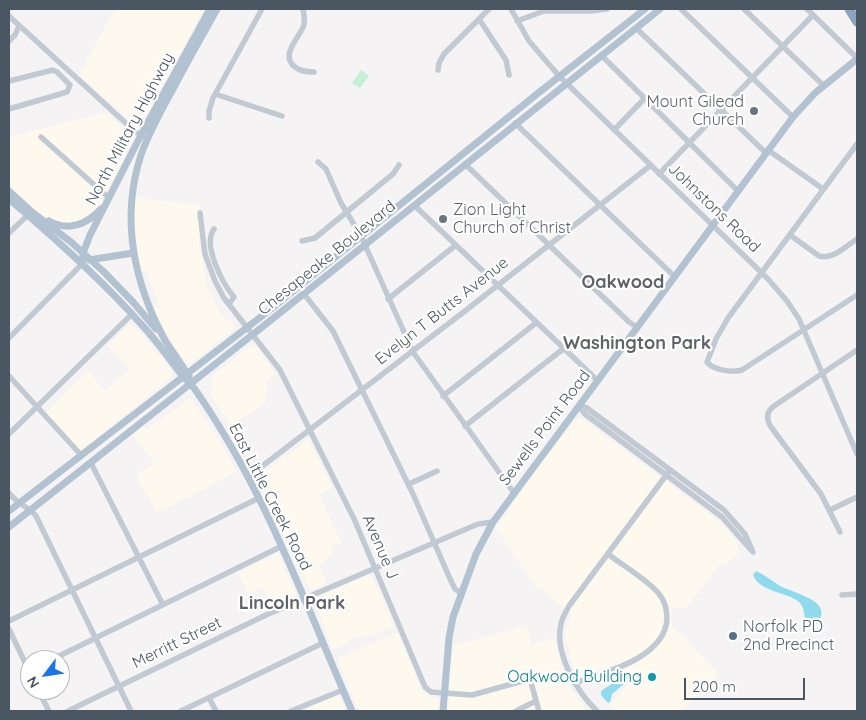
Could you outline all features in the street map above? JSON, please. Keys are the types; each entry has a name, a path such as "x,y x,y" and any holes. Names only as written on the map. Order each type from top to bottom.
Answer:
{"highway":[{"path":"849,9 857,22"}],"main road":[{"name":"North Military Highway","path":"166,342 144,296 133,253 131,211 134,182 144,138 210,9"},
{"name":"North Military Highway","path":"82,264 83,253 109,198 217,9"},
{"name":"Chesapeake Boulevard","path":"9,511 246,327 645,9"},
{"name":"Chesapeake Boulevard","path":"9,527 253,335 515,123 660,9"},
{"name":"Sewells Point Road","path":"443,711 450,626 476,554 493,522 793,117 824,86 857,59"},
{"name":"East Little Creek Road","path":"9,191 132,314 191,383 220,427 259,498 282,546 352,711"},
{"path":"30,214 55,224 78,225 92,218 109,198"},
{"name":"East Little Creek Road","path":"9,199 83,253 120,288 166,342 185,375"},
{"path":"116,256 127,247 131,231"},
{"path":"82,264 90,259 133,253"}],"street":[{"path":"209,118 210,104 262,9"},
{"path":"303,9 303,27 289,52 289,59 292,65 300,70 314,72"},
{"path":"438,70 439,63 444,54 489,9"},
{"name":"Johnstons Road","path":"511,9 529,41 559,76 762,273 787,301 804,330 857,454"},
{"path":"517,22 534,14 551,10 591,11 607,9"},
{"path":"681,9 793,117"},
{"path":"744,9 824,86"},
{"path":"807,9 857,59"},
{"path":"660,174 813,15"},
{"path":"9,16 144,138"},
{"path":"479,19 506,60 509,75"},
{"path":"9,41 20,26"},
{"path":"636,28 767,152 823,189"},
{"path":"601,55 738,191"},
{"path":"9,81 53,70 70,85 67,92 9,109"},
{"path":"215,94 282,116"},
{"path":"614,130 645,98"},
{"path":"515,123 675,277"},
{"path":"41,137 109,198"},
{"path":"857,144 722,327 706,362 734,372 745,369 857,295"},
{"path":"318,162 326,169 346,212 361,236 413,352 514,493"},
{"path":"302,241 315,238 393,174 399,164"},
{"path":"465,164 632,325 638,326"},
{"name":"Evelyn T Butts Avenue","path":"248,477 413,352 651,165"},
{"path":"414,205 598,381"},
{"name":"Avenue J","path":"200,213 207,264 218,288 280,370 355,521 425,687 431,692 472,695 530,679 536,701"},
{"path":"9,233 30,214"},
{"path":"214,229 210,240 214,256 225,285 234,297 229,304"},
{"path":"790,235 819,256 825,257 832,256 857,239"},
{"path":"388,299 456,245"},
{"path":"9,338 82,264"},
{"path":"304,294 333,331 409,484 451,581 461,593"},
{"path":"9,434 38,408 132,314"},
{"path":"443,396 536,323"},
{"path":"465,426 564,349"},
{"path":"840,532 816,485 771,427 767,418 770,408 857,350"},
{"path":"9,376 81,455"},
{"path":"579,406 587,408 669,472 722,517 753,552 744,534 728,514 669,472"},
{"path":"91,463 163,605"},
{"path":"409,484 436,471"},
{"path":"597,711 574,683 566,664 560,634 561,623 569,606 669,472"},
{"path":"9,493 18,504 30,510 36,516 131,711"},
{"path":"830,510 857,496"},
{"path":"9,621 259,498"},
{"name":"Merritt Street","path":"68,711 304,597 478,524 493,522"},
{"path":"70,650 282,546"},
{"path":"574,683 632,662 655,645 665,629 666,611 659,594 608,554"},
{"path":"842,595 857,594"},
{"path":"9,629 20,652"},
{"path":"182,711 323,643"},
{"path":"292,711 343,690"},
{"path":"209,698 216,711"},
{"path":"516,711 536,701 539,711"}],"shaded area":[{"path":"115,9 204,9 139,128 79,75"},
{"path":"106,112 133,139 103,201 87,217 75,224 55,221 39,213 9,187 9,137"},
{"path":"133,197 199,205 199,244 206,280 204,281 220,312 226,320 230,320 235,328 189,365 174,346 152,308 159,304 146,271 139,272 134,235"},
{"path":"130,324 138,330 171,370 172,377 80,451 46,413 88,370 105,391 130,368 107,346"},
{"path":"248,347 256,347 276,374 268,380 265,404 231,425 212,397 212,376"},
{"path":"191,398 218,438 237,472 157,513 136,476 154,463 133,435 144,427 147,429"},
{"path":"578,418 581,418 712,516 723,525 738,543 738,555 719,565 687,607 671,609 672,627 719,673 681,711 616,711 610,704 629,683 616,664 579,676 576,674 567,645 565,630 572,614 548,596 549,593 540,587 537,589 496,528 544,459"},
{"path":"308,439 333,488 319,495 342,543 331,547 333,551 320,566 327,583 310,590 257,478 285,456 297,478 286,456"},
{"path":"278,553 297,597 273,608 263,587 248,594 238,573"},
{"path":"371,574 394,627 369,636 351,638 349,642 333,650 313,599"},
{"path":"527,625 531,644 554,638 565,677 587,711 536,711 535,708 523,711 448,711 453,646"},
{"path":"398,633 421,689 425,694 438,700 438,711 359,711 337,658"},
{"path":"338,694 345,711 303,711"}],"green space":[{"path":"361,70 369,76 360,88 352,83"}],"water":[{"path":"756,571 780,586 812,600 818,605 821,611 820,618 814,627 807,626 800,603 762,585 753,575"},
{"path":"625,680 625,683 612,694 608,703 601,695 601,691 613,683"}],"place":[{"name":"Mount Gilead Church","path":"754,111"},
{"name":"Zion Light Church of Christ","path":"443,219"},
{"name":"Norfolk PD 2nd Precinct","path":"733,636"},
{"name":"Oakwood Building","path":"652,677"}],"district":[{"name":"Oakwood","path":"623,283"},
{"name":"Washington Park","path":"637,344"},
{"name":"Lincoln Park","path":"292,604"}]}
